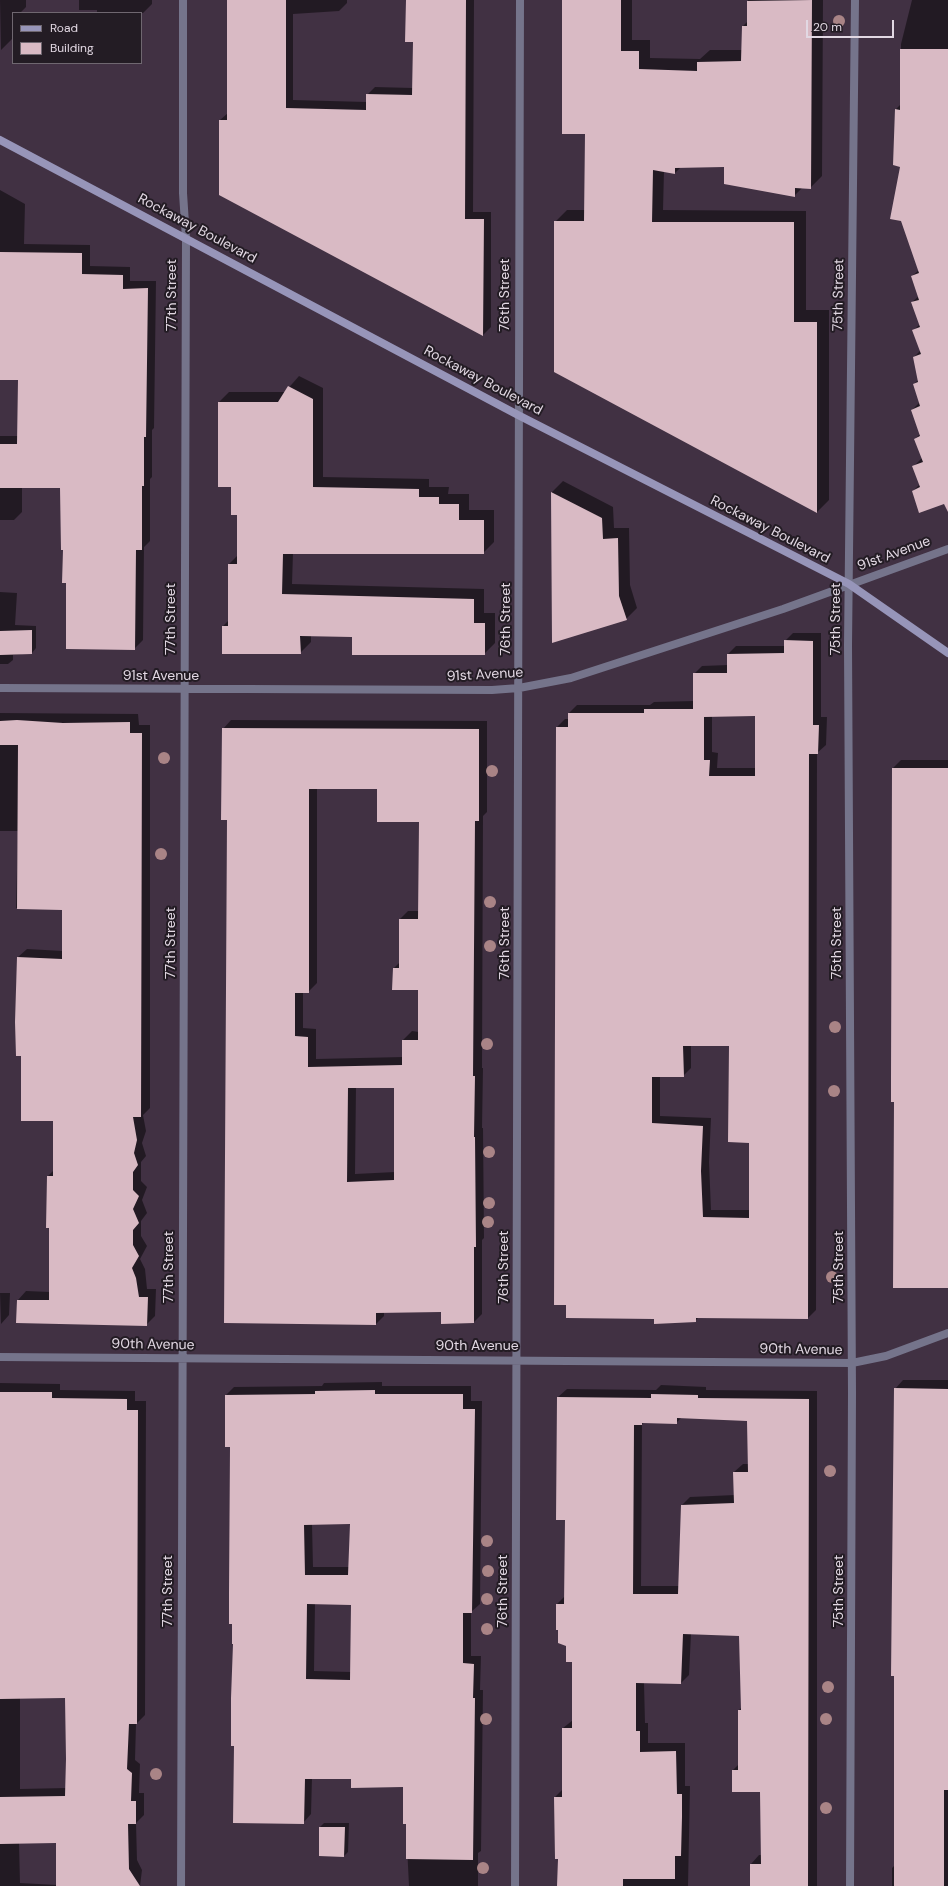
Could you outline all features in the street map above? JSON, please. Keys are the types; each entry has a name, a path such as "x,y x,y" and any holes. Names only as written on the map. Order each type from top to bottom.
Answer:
{"main road":[{"name":"Rockaway Boulevard","path":"0,140 518,416 849,584 948,652"}],"street":[{"name":"77th Street","path":"181,1886 186,238 183,193 183,0"},
{"name":"76th Street","path":"516,1886 520,0"},
{"name":"75th Street","path":"850,1886 852,1363 849,584 856,0"},
{"name":"91st Avenue","path":"0,688 492,690 519,688 571,678 783,609 948,549"},
{"name":"90th Avenue","path":"0,1357 852,1363 886,1356 948,1333"}],"building":[{"path":"227,0 286,0 286,108 366,110 366,94 412,95 413,42 405,42 406,0 466,0 465,219 484,219 483,336 219,195 219,120 227,120"},
{"path":"562,0 621,0 621,51 639,51 639,69 697,71 697,62 741,61 742,26 747,26 747,1 812,0 811,189 795,188 795,197 724,184 724,167 675,168 675,174 653,170 652,222 794,222 794,322 817,322 817,513 554,372 554,221 584,221 585,134 562,134"},
{"path":"900,49 948,49 948,512 944,504 919,513 912,491 920,487 912,466 923,462 914,439 920,436 911,410 920,406 913,384 918,382 913,357 921,354 912,330 920,327 911,302 919,300 911,276 919,273 901,221 890,219 900,167 893,165 895,109 900,110"},
{"path":"0,252 82,253 82,274 123,275 123,289 148,288 146,437 144,437 144,486 142,486 142,550 136,550 135,650 66,649 66,583 62,583 63,550 61,550 60,488 0,488 0,444 17,444 18,380 0,380"},
{"path":"288,386 313,399 313,487 419,489 419,497 439,497 439,504 459,504 459,520 484,520 484,554 283,554 282,594 474,599 474,623 485,623 485,655 352,655 352,637 300,636 301,654 222,654 222,626 228,626 228,564 237,564 237,515 231,515 231,487 218,487 218,402 278,402"},
{"path":"551,492 602,518 603,539 618,538 619,596 627,620 552,643"},
{"path":"32,630 32,654 0,655 0,631"},
{"path":"784,640 813,641 813,725 819,725 818,754 809,754 808,1319 696,1318 696,1322 654,1324 654,1319 566,1318 566,1305 554,1305 556,727 568,727 568,713 644,713 644,709 693,709 693,673 727,673 727,654 784,653","holes":["755,716 755,776 709,776 710,760 704,760 704,717","683,1046 729,1046 728,1142 749,1143 749,1218 703,1217 701,1171 703,1126 652,1123 652,1077 684,1077"]},
{"path":"17,720 63,723 130,722 130,733 142,733 141,1117 133,1117 137,1140 134,1153 138,1165 133,1172 133,1190 139,1196 133,1209 139,1223 133,1230 133,1245 139,1256 132,1268 136,1278 139,1297 148,1297 147,1326 16,1323 17,1300 49,1300 49,1228 46,1228 47,1176 53,1176 53,1121 21,1121 21,1056 16,1056 15,1022 17,957 62,959 62,910 17,909 18,745 0,745 0,721"},
{"path":"222,728 479,729 479,821 475,821 473,1076 475,1076 474,1137 476,1247 474,1247 474,1323 441,1324 441,1312 376,1313 376,1325 224,1323 227,820 221,820","holes":["309,789 377,789 377,822 419,822 418,919 399,919 399,968 393,968 392,990 418,990 418,1040 402,1040 402,1065 308,1067 308,1037 295,1036 295,993 309,993","348,1088 394,1088 394,1180 347,1182"]},
{"path":"892,768 948,768 948,1288 893,1288 894,1102 891,1102"},
{"path":"894,1388 948,1389 948,1790 944,1790 944,1886 894,1886 894,1676 891,1676"},
{"path":"375,1390 375,1394 463,1394 463,1409 475,1409 472,1613 463,1613 463,1663 474,1664 473,1860 406,1859 406,1824 403,1824 403,1787 351,1788 351,1779 305,1779 304,1824 233,1823 234,1746 231,1746 231,1698 233,1644 232,1624 229,1624 230,1447 225,1447 225,1395 315,1394 315,1391","holes":["350,1524 348,1575 305,1575 304,1525","307,1604 351,1605 350,1680 306,1679"]},
{"path":"0,1392 52,1392 52,1398 127,1399 127,1410 138,1410 137,1724 129,1724 127,1769 132,1773 131,1801 136,1801 136,1824 128,1824 129,1869 140,1886 56,1886 56,1843 0,1844 0,1797 65,1796 66,1759 65,1698 0,1699"},
{"path":"651,1394 698,1395 698,1398 809,1399 808,1886 750,1886 750,1864 761,1864 760,1792 732,1792 732,1770 738,1770 738,1710 741,1710 739,1636 683,1634 681,1684 636,1683 636,1731 640,1731 640,1752 676,1751 677,1794 682,1794 682,1817 681,1856 675,1856 675,1879 623,1879 623,1886 557,1886 558,1859 555,1859 554,1797 562,1797 562,1728 572,1728 572,1662 566,1662 566,1646 558,1643 558,1630 556,1630 556,1604 564,1604 565,1520 556,1520 557,1397 651,1398","holes":["677,1418 747,1421 748,1472 733,1472 734,1503 681,1505 678,1594 633,1594 634,1425 642,1425 642,1423 677,1424"]},
{"path":"319,1827 345,1827 344,1857 319,1856"}]}
